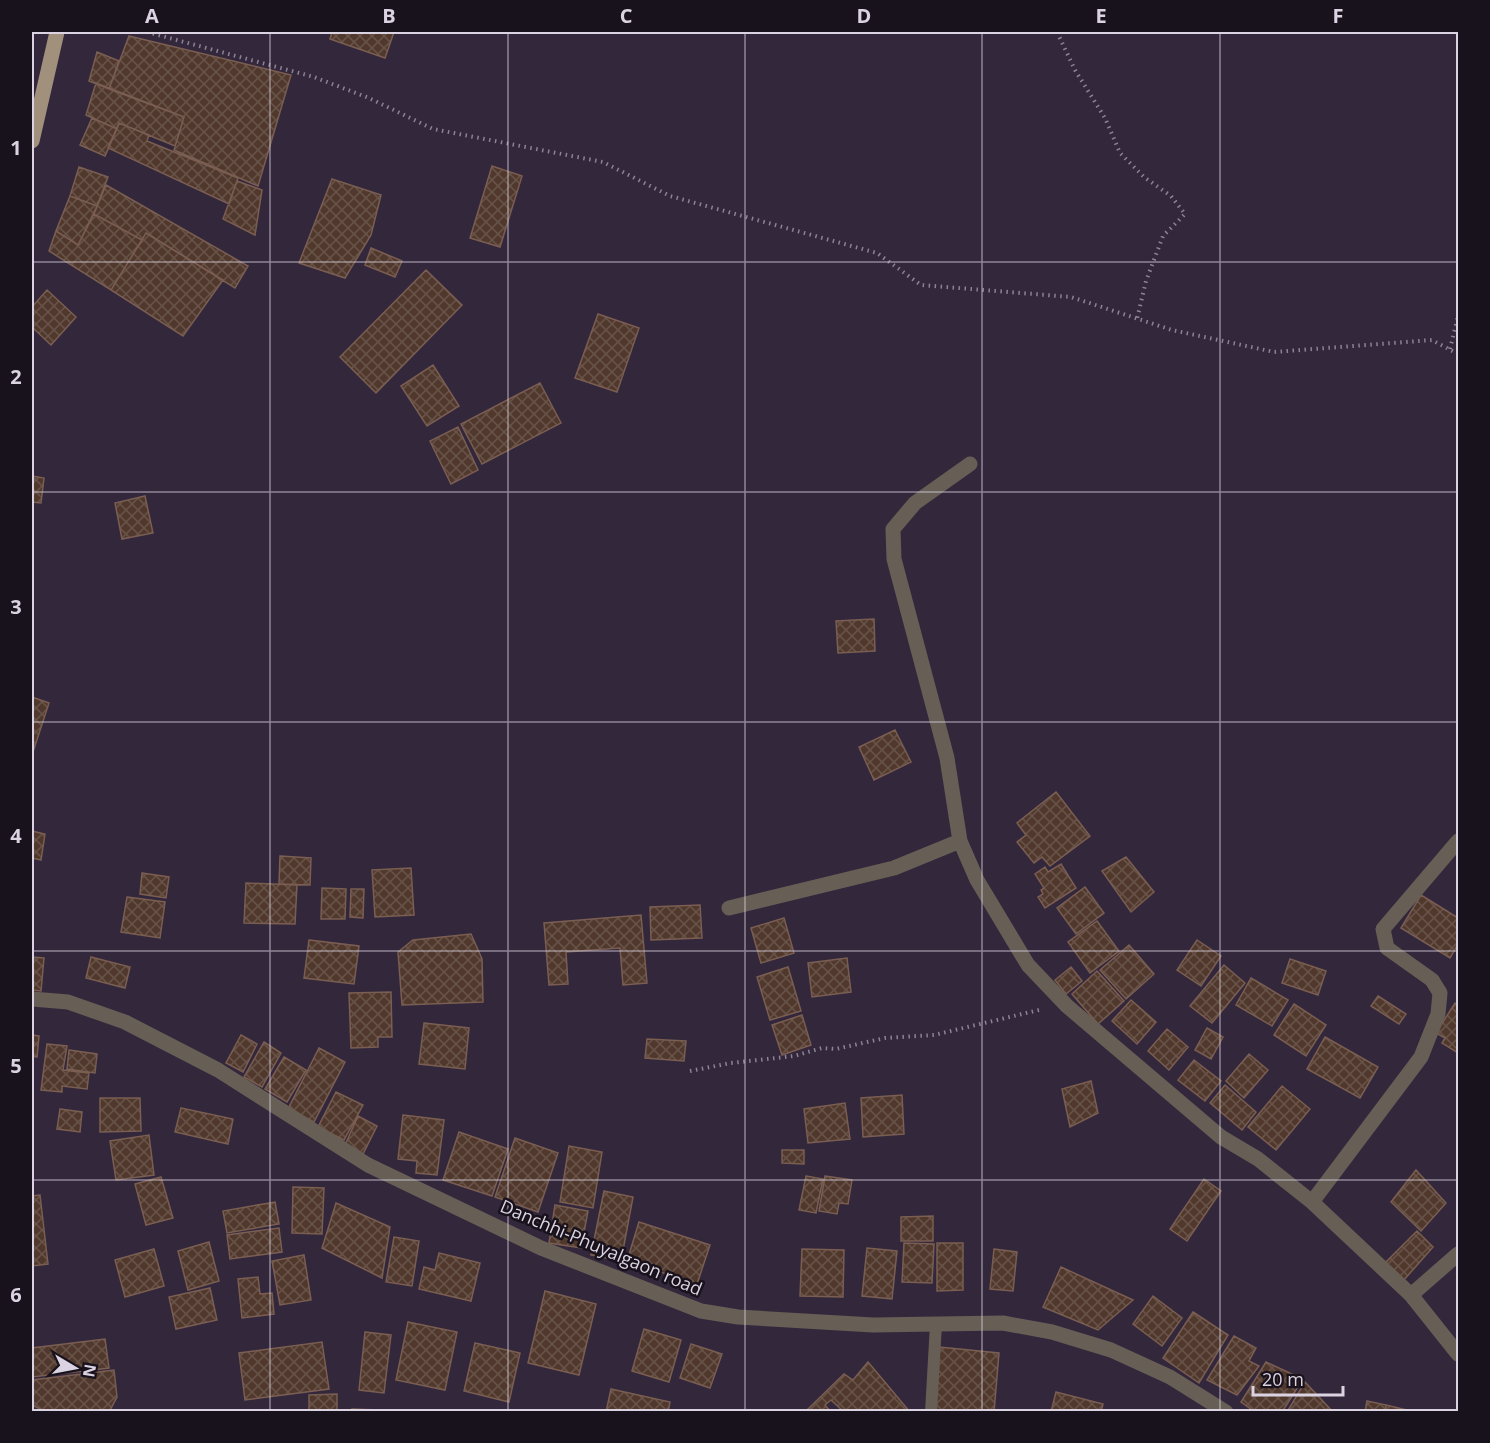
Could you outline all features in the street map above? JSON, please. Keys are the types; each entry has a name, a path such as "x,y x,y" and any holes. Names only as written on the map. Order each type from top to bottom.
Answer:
{"main road":[{"path":"32,141 57,32"}],"street":[{"path":"970,464 915,503 893,529 894,559 947,758 960,841 977,880 1028,965 1067,1006 1221,1137 1258,1160 1312,1202 1411,1295 1458,1354"},
{"path":"1312,1202 1421,1057 1438,1014 1440,993 1432,980 1387,948 1383,929 1458,840"},
{"path":"729,908 894,868 960,841"},
{"name":"Danchhi-Phuyalgaon road","path":"32,999 68,1002 125,1023 218,1070 368,1165 541,1248 701,1311 738,1317 862,1325 1003,1323 1052,1332 1111,1350 1170,1377 1226,1412"},
{"path":"1411,1295 1458,1254"}],"lane":[{"path":"931,1412 936,1324"}],"path":[{"path":"147,32 314,77 369,98 433,129 603,162 670,196 877,253 921,285 1071,297 1172,330 1274,352 1432,340 1458,354"},
{"path":"1057,32 1075,70 1105,118 1120,153 1144,177 1171,196 1185,214 1163,236 1146,281 1137,319"},
{"path":"1450,350 1458,316"},
{"path":"690,1071 731,1063 794,1056 822,1048 836,1049 885,1038 934,1035 1044,1009 1067,1006"}],"building":[{"path":"332,32 394,32 385,58 330,39"},
{"path":"129,36 291,75 258,186 174,150 184,117 109,89"},
{"path":"97,52 119,61 109,89 89,81"},
{"path":"96,83 184,117 175,146 119,123 117,129 86,115"},
{"path":"92,118 117,129 105,156 80,145"},
{"path":"119,123 149,135 147,141 238,178 229,204 108,148"},
{"path":"492,166 522,176 500,247 470,238"},
{"path":"79,167 108,177 97,206 70,196"},
{"path":"332,179 381,195 371,235 345,278 299,263"},
{"path":"237,181 262,190 255,235 223,219"},
{"path":"106,185 248,266 235,288 146,233 142,240 94,214"},
{"path":"70,196 97,206 78,245 56,231"},
{"path":"94,214 142,240 111,290 49,251 56,231 78,245"},
{"path":"146,233 223,280 183,336 111,290"},
{"path":"371,248 402,261 395,277 365,265"},
{"path":"426,270 462,305 376,393 340,357"},
{"path":"47,290 76,317 51,345 32,327 32,307"},
{"path":"598,314 639,328 617,392 575,378"},
{"path":"433,365 459,406 427,426 401,386"},
{"path":"540,383 561,423 482,464 461,424"},
{"path":"458,427 478,470 451,484 430,441"},
{"path":"32,476 44,478 41,503 32,502"},
{"path":"145,496 153,533 122,539 115,503"},
{"path":"874,619 875,651 838,653 836,621"},
{"path":"32,697 49,703 32,755"},
{"path":"895,730 911,762 874,780 859,747"},
{"path":"1056,792 1090,836 1050,866 1042,857 1034,863 1017,842 1026,835 1017,823"},
{"path":"32,831 45,834 41,860 32,858"},
{"path":"280,856 311,858 310,885 279,884"},
{"path":"1126,857 1154,892 1131,912 1102,871"},
{"path":"1061,864 1076,888 1045,908 1038,897 1043,894 1041,890 1044,888 1035,874 1045,867 1048,872"},
{"path":"411,868 414,915 375,917 372,870"},
{"path":"142,873 169,877 166,898 140,894"},
{"path":"246,883 297,885 295,924 244,923"},
{"path":"1085,887 1104,913 1076,934 1057,908"},
{"path":"322,888 346,889 345,919 321,919"},
{"path":"351,889 364,889 363,918 350,917"},
{"path":"1421,895 1458,918 1458,944 1450,958 1401,928"},
{"path":"127,897 165,902 160,938 121,932"},
{"path":"700,905 702,938 651,940 650,907"},
{"path":"641,915 647,983 623,985 620,948 566,952 568,984 549,985 544,923"},
{"path":"784,918 794,953 761,963 751,928"},
{"path":"1097,921 1119,951 1090,973 1068,942"},
{"path":"471,934 482,959 483,1002 402,1005 398,952 413,940"},
{"path":"309,940 359,946 354,984 304,978"},
{"path":"1197,940 1221,956 1201,986 1177,970"},
{"path":"1129,945 1154,974 1126,999 1100,970"},
{"path":"32,957 44,958 41,991 32,990"},
{"path":"91,957 130,967 125,988 86,978"},
{"path":"847,958 851,992 812,997 808,963"},
{"path":"1290,959 1326,971 1318,995 1282,983"},
{"path":"1224,965 1245,983 1212,1023 1190,1006"},
{"path":"788,967 801,1011 770,1020 757,977"},
{"path":"1071,967 1082,981 1066,994 1055,980"},
{"path":"1097,971 1124,1001 1098,1024 1072,994"},
{"path":"1251,978 1288,1000 1272,1026 1236,1005"},
{"path":"391,992 392,1037 378,1037 378,1047 351,1048 349,993"},
{"path":"1378,996 1406,1014 1399,1024 1371,1006"},
{"path":"1131,1000 1156,1022 1137,1044 1112,1021"},
{"path":"1455,1003 1458,1005 1458,1053 1442,1043 1445,1038 1436,1033"},
{"path":"1294,1004 1326,1025 1306,1056 1274,1035"},
{"path":"802,1015 811,1045 782,1055 772,1025"},
{"path":"424,1023 469,1028 465,1069 419,1064"},
{"path":"1207,1028 1223,1037 1211,1059 1195,1050"},
{"path":"1167,1029 1188,1047 1169,1070 1148,1051"},
{"path":"32,1035 39,1036 37,1057 32,1056"},
{"path":"241,1035 257,1044 243,1072 226,1063"},
{"path":"1325,1037 1378,1067 1360,1098 1307,1069"},
{"path":"647,1039 686,1041 684,1061 645,1058"},
{"path":"264,1042 281,1053 262,1087 244,1077"},
{"path":"47,1044 67,1046 63,1070 89,1073 87,1089 62,1086 62,1092 41,1090"},
{"path":"319,1048 345,1062 314,1122 288,1109"},
{"path":"69,1050 97,1054 95,1073 67,1069"},
{"path":"1249,1054 1268,1070 1244,1098 1226,1081"},
{"path":"284,1057 306,1070 287,1102 265,1089"},
{"path":"1194,1060 1221,1081 1205,1101 1178,1080"},
{"path":"1091,1081 1098,1113 1070,1127 1062,1089"},
{"path":"1225,1085 1256,1112 1242,1130 1210,1103"},
{"path":"1282,1086 1310,1109 1276,1150 1248,1127"},
{"path":"336,1092 363,1105 344,1140 318,1127"},
{"path":"902,1095 904,1134 863,1137 861,1098"},
{"path":"100,1098 140,1098 141,1131 100,1132"},
{"path":"845,1103 850,1139 808,1143 804,1109"},
{"path":"181,1108 233,1119 228,1144 175,1132"},
{"path":"60,1109 82,1112 80,1132 57,1129"},
{"path":"403,1115 444,1120 437,1175 416,1173 417,1161 398,1159"},
{"path":"358,1116 377,1126 363,1154 345,1145"},
{"path":"459,1132 508,1149 492,1196 443,1180"},
{"path":"149,1135 154,1175 116,1180 110,1141"},
{"path":"515,1138 558,1153 538,1212 495,1197"},
{"path":"569,1146 602,1152 593,1208 560,1202"},
{"path":"782,1150 804,1150 804,1164 782,1163"},
{"path":"1416,1170 1446,1203 1421,1231 1391,1202"},
{"path":"806,1176 823,1179 816,1213 799,1210"},
{"path":"825,1176 852,1180 848,1204 839,1203 837,1214 819,1211"},
{"path":"161,1177 173,1218 146,1225 135,1184"},
{"path":"1204,1179 1221,1191 1187,1241 1170,1229"},
{"path":"293,1187 324,1188 322,1234 292,1233"},
{"path":"604,1191 633,1197 621,1261 591,1255"},
{"path":"40,1195 48,1264 32,1266 32,1196"},
{"path":"275,1202 279,1224 227,1233 223,1211"},
{"path":"336,1203 390,1227 382,1278 322,1248"},
{"path":"555,1205 588,1211 581,1248 549,1243"},
{"path":"933,1216 933,1241 901,1241 901,1217"},
{"path":"639,1222 710,1245 697,1284 627,1261"},
{"path":"279,1228 282,1252 230,1259 227,1235"},
{"path":"1417,1231 1433,1247 1403,1281 1384,1264"},
{"path":"394,1237 419,1241 412,1286 386,1282"},
{"path":"209,1242 219,1281 188,1290 178,1251"},
{"path":"904,1243 934,1244 932,1283 902,1282"},
{"path":"937,1243 963,1243 963,1290 937,1291"},
{"path":"867,1248 897,1251 892,1299 862,1296"},
{"path":"154,1249 164,1286 125,1297 115,1260"},
{"path":"802,1249 844,1250 843,1297 800,1296"},
{"path":"994,1249 1017,1252 1013,1291 990,1289"},
{"path":"439,1253 480,1263 471,1301 419,1289 424,1267 435,1270"},
{"path":"304,1255 311,1300 280,1305 272,1261"},
{"path":"1061,1267 1133,1300 1098,1330 1043,1307"},
{"path":"258,1277 260,1294 272,1293 274,1314 242,1318 238,1279"},
{"path":"210,1288 217,1320 176,1329 169,1297"},
{"path":"545,1291 596,1304 579,1375 528,1363"},
{"path":"1153,1296 1182,1318 1162,1346 1133,1324"},
{"path":"1193,1312 1228,1335 1199,1383 1163,1358"},
{"path":"408,1322 457,1332 445,1390 396,1380"},
{"path":"644,1329 681,1340 669,1382 632,1371"},
{"path":"365,1332 391,1335 384,1393 359,1390"},
{"path":"1234,1336 1256,1348 1249,1361 1259,1366 1237,1395 1207,1380"},
{"path":"105,1339 109,1368 32,1377 32,1348"},
{"path":"322,1342 329,1389 245,1400 239,1353"},
{"path":"475,1343 520,1353 509,1402 464,1391"},
{"path":"691,1344 722,1354 710,1388 680,1378"},
{"path":"939,1347 999,1353 994,1412 933,1410"},
{"path":"868,1362 910,1412 844,1412 831,1400 825,1405 831,1412 805,1412 844,1374 853,1380"},
{"path":"1266,1362 1303,1379 1282,1412 1255,1412 1241,1402"},
{"path":"114,1370 117,1397 109,1412 46,1412 32,1405 32,1380"},
{"path":"1305,1382 1333,1412 1287,1412"},
{"path":"611,1389 670,1402 668,1412 606,1412"},
{"path":"1056,1392 1103,1404 1101,1412 1051,1412"},
{"path":"337,1394 337,1412 309,1412 309,1395"},
{"path":"1367,1401 1386,1405 1385,1412 1365,1412"},
{"path":"1386,1405 1415,1412 1385,1412"},
{"path":"352,1409 378,1410 378,1412 352,1412"}]}
